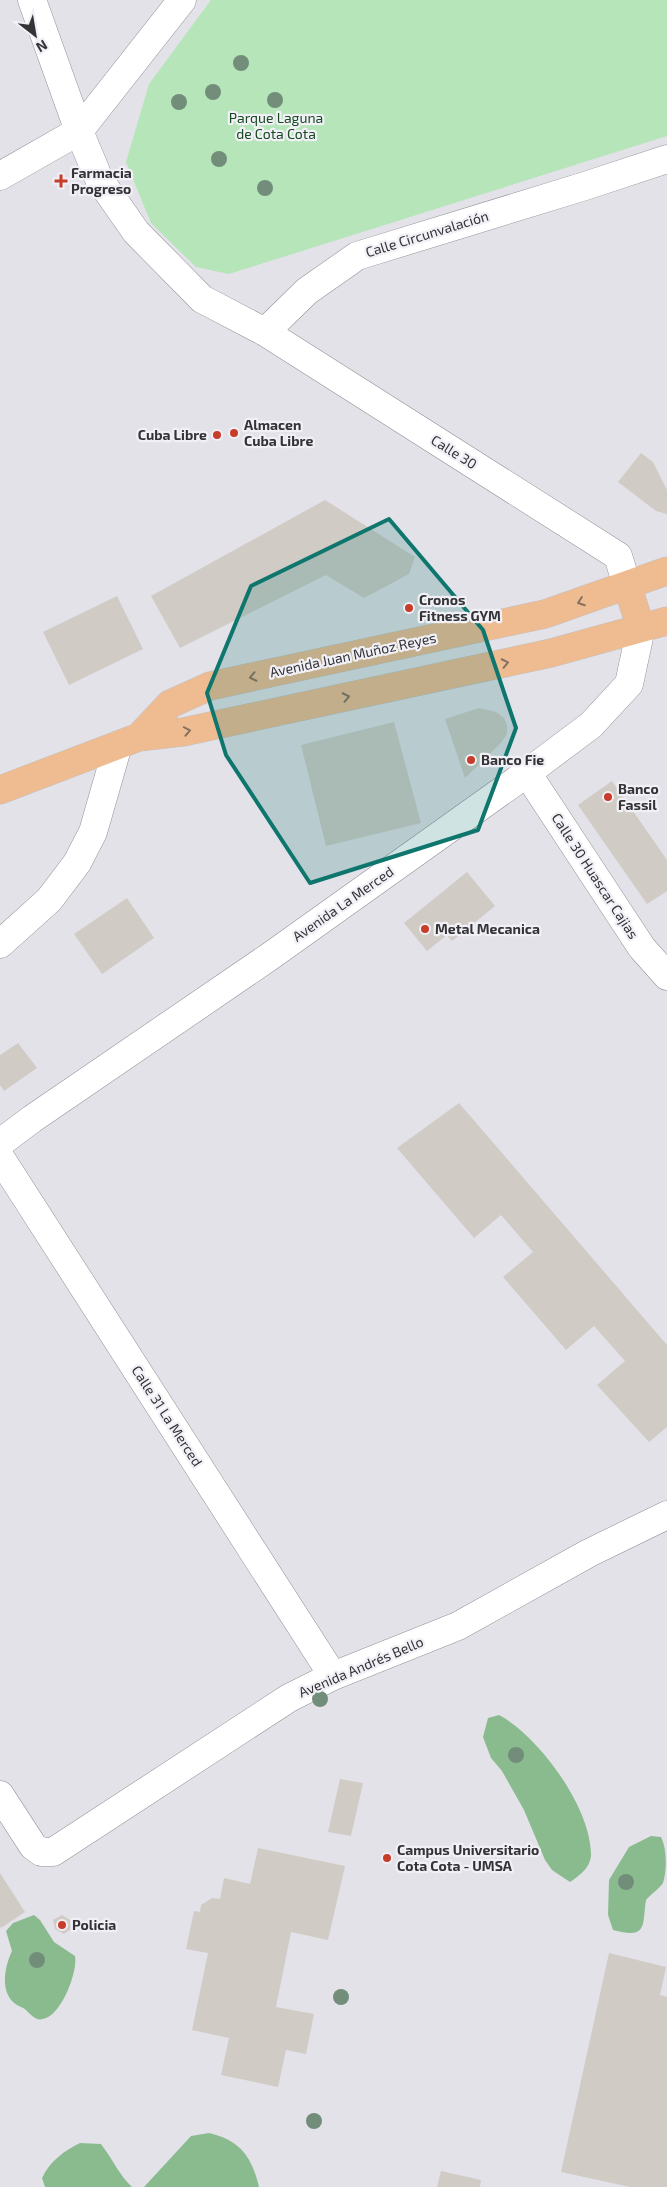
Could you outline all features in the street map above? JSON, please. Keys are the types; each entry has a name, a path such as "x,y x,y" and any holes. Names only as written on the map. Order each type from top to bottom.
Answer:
{"main road":[{"name":"Avenida Juan Muñoz Reyes","path":"128,741 170,704 210,686 546,614 667,570"},
{"path":"627,585 654,625"},
{"name":"Avenida Juan Muñoz Reyes","path":"0,790 128,741 183,732 551,653 654,625"}],"street":[{"path":"32,0 79,131 99,179 136,232 202,299 265,332"},
{"path":"0,176 79,131 182,0"},
{"name":"Calle Circunvalación","path":"265,332 307,291 357,256 667,159"},
{"name":"Calle 30","path":"265,332 618,556 627,585"},
{"name":"Avenida La Merced","path":"0,1143 32,1119 269,957 527,773 591,725 629,684 654,625"},
{"path":"0,944 49,900 77,863 93,832 128,741"},
{"name":"Calle 30 Huascar Cajias","path":"527,773 642,948 667,976"},
{"name":"Calle 31 La Merced","path":"0,1157 333,1676"},
{"name":"Avenida Andrés Bello","path":"0,1795 33,1846 41,1852 53,1852 289,1698 333,1676 458,1626 589,1553 667,1515"}],"highlighted area":[{"path":"389,519 483,630 516,728 478,830 310,883 226,755 207,693 251,586"}],"green space":[{"name":"Parque Laguna de Cota Cota","path":"211,0 667,0 667,136 229,274 196,267 151,223 126,162 149,84"},
{"path":"499,1715 514,1725 546,1756 573,1796 583,1817 589,1837 591,1856 589,1864 584,1871 570,1882 552,1870 545,1860 524,1810 502,1771 491,1758 483,1737 488,1718"},
{"path":"651,1836 661,1837 663,1842 666,1866 663,1883 646,1900 642,1928 633,1933 613,1930 608,1915 609,1880 629,1847"},
{"path":"34,1915 40,1920 54,1942 75,1956 74,1972 62,2002 50,2016 43,2019 34,2017 25,2009 16,2005 9,1997 5,1984 7,1963 12,1951 6,1931 13,1923"},
{"path":"209,2133 229,2140 243,2151 253,2167 259,2187 144,2187 191,2136"},
{"path":"80,2143 101,2144 132,2187 45,2187 42,2178 49,2166 68,2149"}],"building":[{"path":"641,453 653,462 667,490 667,514 656,511 618,482"},
{"path":"325,500 415,557 409,574 364,598 326,575 180,648 151,596"},
{"path":"117,596 143,649 69,685 43,632"},
{"name":"Banco Fie","path":"479,708 496,712 504,718 507,725 507,734 501,743 465,778 445,719"},
{"path":"394,722 421,823 326,846 301,745"},
{"path":"612,781 667,860 667,891 647,904 578,805"},
{"path":"467,872 495,906 452,941 447,935 427,951 404,923"},
{"path":"127,898 154,938 102,974 74,934"},
{"path":"18,1043 37,1068 4,1091 0,1085 0,1055"},
{"path":"459,1103 667,1345 667,1427 649,1442 597,1385 625,1361 594,1326 566,1350 503,1277 533,1252 501,1215 474,1238 397,1148"},
{"path":"340,1779 363,1783 351,1836 328,1832"},
{"path":"258,1848 345,1866 328,1940 291,1932 276,2007 314,2014 306,2054 286,2050 278,2087 221,2075 229,2038 192,2030 208,1953 186,1949 194,1911 200,1912 201,1905 212,1898 220,1899 224,1878 250,1884"},
{"path":"0,1873 25,1912 1,1928 0,1926"},
{"name":"Policia","path":"62,1915 70,1920 71,1929 64,1934 55,1929 53,1920"},
{"path":"609,1953 666,1967 660,1995 667,1997 667,2187 630,2187 561,2172"},
{"path":"441,2171 481,2180 480,2187 437,2187"}],"place":[{"name":"Farmacia Progreso","path":"61,181"},
{"name":"Almacen Cuba Libre","path":"234,433"},
{"name":"Cuba Libre","path":"217,435"},
{"name":"Cronos Fitness GYM","path":"409,608"},
{"name":"Banco Fie","path":"471,760"},
{"name":"Banco Fassil","path":"608,797"},
{"name":"Metal Mecanica","path":"425,929"},
{"name":"Campus Universitario Cota Cota - UMSA","path":"387,1858"},
{"name":"Policia","path":"62,1925"}]}
